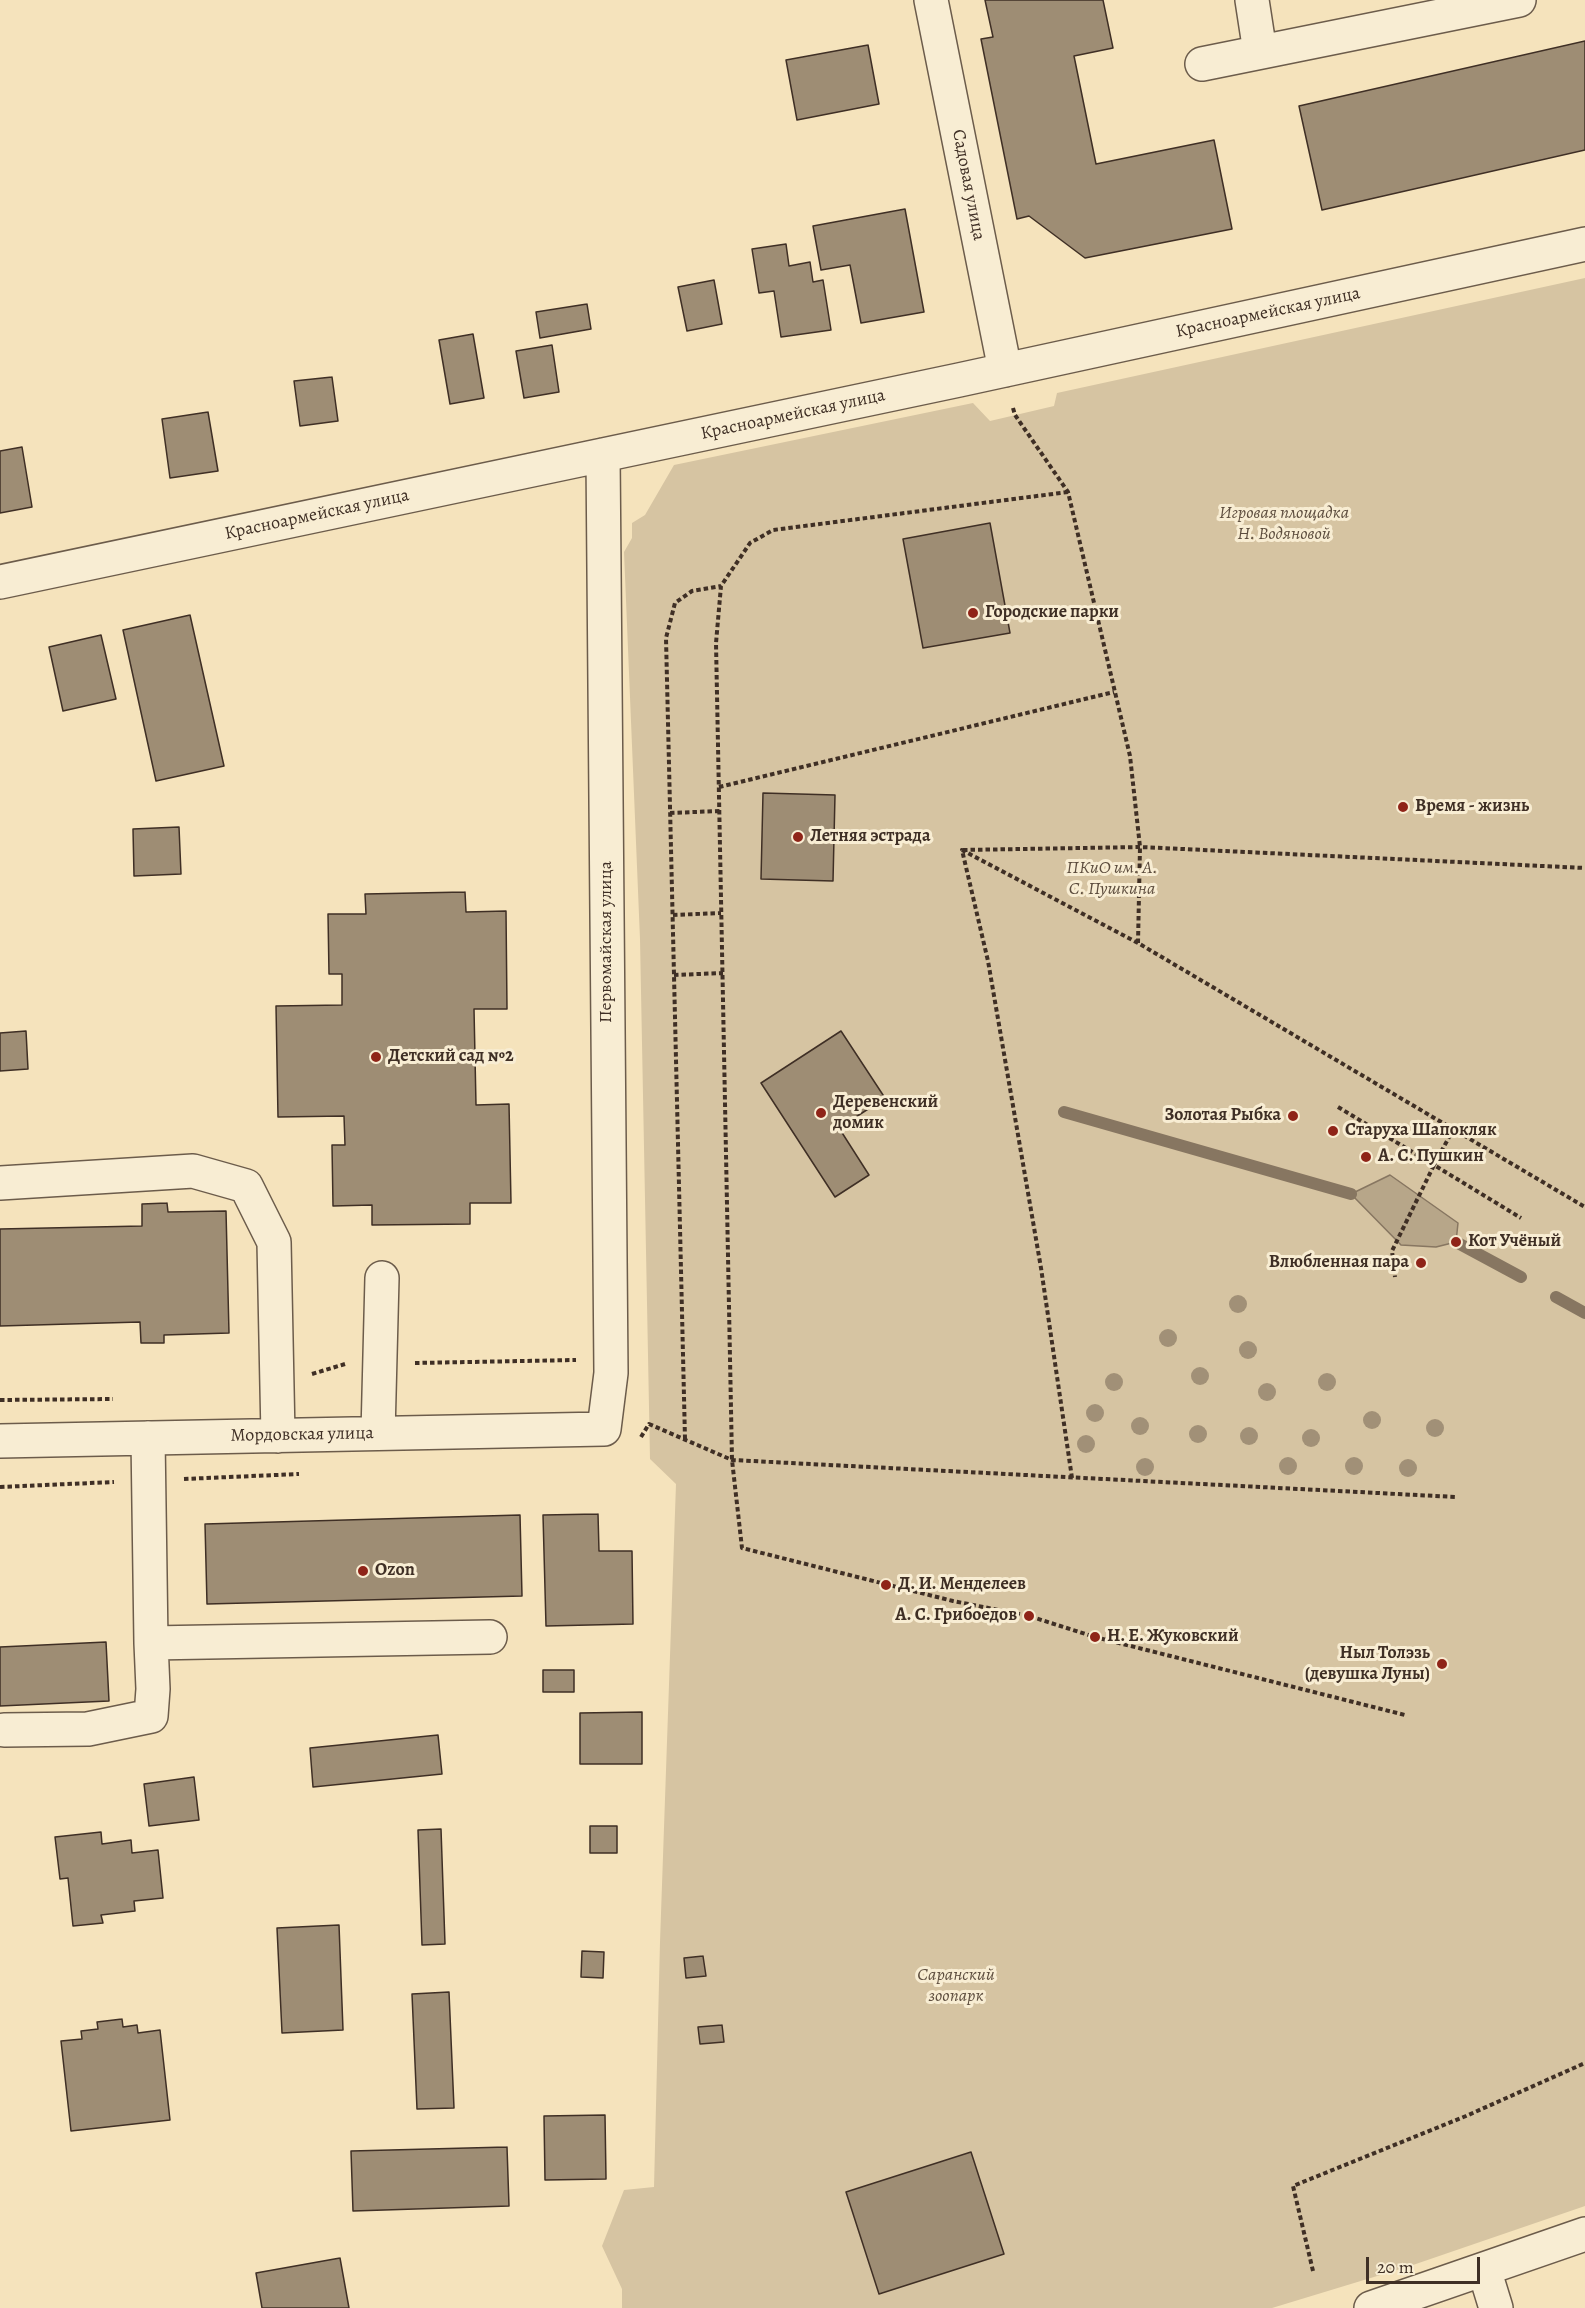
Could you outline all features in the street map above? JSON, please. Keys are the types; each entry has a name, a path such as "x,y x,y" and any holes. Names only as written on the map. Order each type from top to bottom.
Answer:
{"street":[{"name":"Садовая улица","path":"931,0 1005,370"},
{"path":"1252,0 1260,52"},
{"path":"1202,64 1519,0"},
{"name":"Красноармейская улица","path":"0,582 1005,370 1585,244"},
{"name":"Первомайская улица","path":"603,455 611,1361 604,1429"},
{"path":"0,1183 193,1171 246,1186 274,1242 278,1436"},
{"path":"378,1434 382,1278"},
{"name":"Мордовская улица","path":"0,1441 604,1429"},
{"path":"4,1730 88,1729 151,1716 153,1689 148,1438"},
{"path":"151,1642 490,1637"},
{"path":"1371,2308 1585,2234"},
{"path":"1484,2269 1496,2308"}],"path":[{"path":"1014,408 1015,415 1068,492 1130,756 1140,847 1138,943"},
{"path":"1068,492 773,530 750,543 721,586 716,644 732,1460 742,1548 953,1601 1029,1616 1095,1637 1405,1714"},
{"path":"685,1440 666,638 675,603 692,591 721,586"},
{"path":"719,787 1114,692"},
{"path":"670,813 720,811"},
{"path":"962,850 1140,847 1585,868"},
{"path":"962,850 1138,943 1585,1207"},
{"path":"962,850 988,961 1041,1268 1072,1478"},
{"path":"673,915 721,913"},
{"path":"674,975 723,973"},
{"path":"1338,1107 1521,1218"},
{"path":"1395,1277 1392,1251 1454,1128"},
{"path":"277,1385 343,1364 578,1360"},
{"path":"0,1400 118,1400"},
{"path":"649,1424 732,1460 1456,1497"},
{"path":"1313,2271 1293,2186 1466,2116 1585,2063"}],"green space":[{"name":"ПКиО им. А. С. Пушкина","path":"1585,278 1585,2206 1410,2266 1272,2308 622,2308 622,2289 602,2246 624,2190 654,2187 676,1484 650,1459 640,939 624,552 632,538 632,523 645,515 674,465 973,403 990,421 1054,406 1057,393"}],"shaded area":[{"path":"1390,1175 1458,1223 1456,1242 1436,1247 1401,1245 1351,1194"}],"building":[{"path":"985,0 1103,0 1113,48 1074,56 1096,164 1214,140 1232,229 1085,258 1029,216 1017,219 981,39 993,37"},
{"path":"1585,41 1585,150 1322,210 1299,106"},
{"path":"868,45 879,104 797,120 786,60"},
{"path":"905,209 924,312 861,323 850,265 821,270 813,226"},
{"path":"786,244 789,266 810,262 813,282 823,280 831,330 781,337 774,291 759,293 752,249"},
{"path":"714,280 722,324 687,331 678,287"},
{"path":"587,304 591,329 540,338 536,312"},
{"path":"473,334 484,398 450,404 439,340"},
{"path":"552,345 559,392 524,398 516,351"},
{"path":"332,377 338,421 300,426 294,381"},
{"path":"208,412 218,471 170,478 162,419"},
{"path":"22,447 32,507 0,513 0,451"},
{"path":"990,523 1010,633 923,648 903,539"},
{"path":"190,615 224,766 156,781 123,630"},
{"path":"101,635 116,699 63,711 49,647"},
{"name":"Летняя эстрада","path":"763,793 835,795 833,881 761,879"},
{"path":"179,827 181,874 134,876 133,829"},
{"name":"Детский сад №2","path":"465,892 466,912 506,911 507,1009 474,1009 476,1105 509,1104 511,1203 470,1203 470,1224 372,1225 372,1205 333,1206 332,1145 345,1145 344,1116 278,1117 276,1006 342,1005 342,974 329,974 328,914 366,914 365,894"},
{"path":"26,1031 28,1069 0,1071 0,1033"},
{"name":"Деревенский домик","path":"841,1031 885,1098 839,1128 869,1175 835,1197 761,1083"},
{"path":"167,1203 168,1212 226,1211 229,1333 164,1335 164,1343 141,1343 140,1322 0,1326 0,1229 142,1226 142,1204"},
{"path":"598,1514 599,1551 632,1551 633,1624 546,1626 543,1515"},
{"path":"520,1515 522,1596 207,1604 205,1524"},
{"path":"106,1642 109,1701 0,1706 0,1647"},
{"path":"543,1670 574,1670 574,1692 543,1692"},
{"path":"642,1712 642,1764 580,1764 580,1713"},
{"path":"438,1735 442,1774 313,1787 310,1748"},
{"path":"194,1777 199,1820 149,1826 144,1784"},
{"path":"590,1826 617,1826 617,1853 590,1853"},
{"path":"441,1829 445,1944 422,1945 418,1830"},
{"path":"101,1832 102,1844 131,1840 132,1853 158,1850 163,1898 134,1901 135,1911 101,1915 103,1923 73,1926 68,1878 60,1879 55,1837"},
{"path":"339,1925 343,2030 282,2033 277,1928"},
{"path":"582,1951 604,1952 603,1978 581,1977"},
{"path":"703,1956 706,1976 686,1978 684,1958"},
{"path":"449,1992 454,2108 417,2109 412,1994"},
{"path":"122,2019 123,2027 137,2025 138,2033 160,2030 170,2120 71,2131 61,2041 82,2039 81,2031 98,2029 97,2022"},
{"path":"722,2025 724,2042 700,2044 698,2027"},
{"path":"605,2115 606,2179 545,2180 544,2116"},
{"path":"507,2147 509,2206 353,2211 351,2151"},
{"path":"971,2152 1004,2254 879,2294 846,2192"},
{"path":"340,2258 349,2308 262,2308 256,2273"}],"waterway":[{"path":"1064,1112 1351,1194"},
{"path":"1456,1242 1521,1277"},
{"path":"1556,1297 1585,1313"}],"place":[{"name":"Городские парки","path":"973,613"},
{"name":"Время - жизнь","path":"1403,807"},
{"name":"Летняя эстрада","path":"798,837"},
{"name":"Детский сад №2","path":"376,1057"},
{"name":"Деревенский домик","path":"821,1113"},
{"name":"Золотая Рыбка","path":"1293,1116"},
{"name":"Старуха Шапокляк","path":"1333,1131"},
{"name":"А. С. Пушкин","path":"1366,1157"},
{"name":"Кот Учёный","path":"1456,1242"},
{"name":"Влюбленная пара","path":"1421,1263"},
{"name":"Ozon","path":"363,1571"},
{"name":"Д. И. Менделеев","path":"886,1585"},
{"name":"А. С. Грибоедов","path":"1029,1616"},
{"name":"Н. Е. Жуковский","path":"1095,1637"},
{"name":"Ныл Толэзь (девушка Луны)","path":"1442,1664"}],"park label":[{"name":"Игровая площадка Н. Водяновой","path":"1284,524"},
{"name":"Саранский зоопарк","path":"956,1986"}]}
